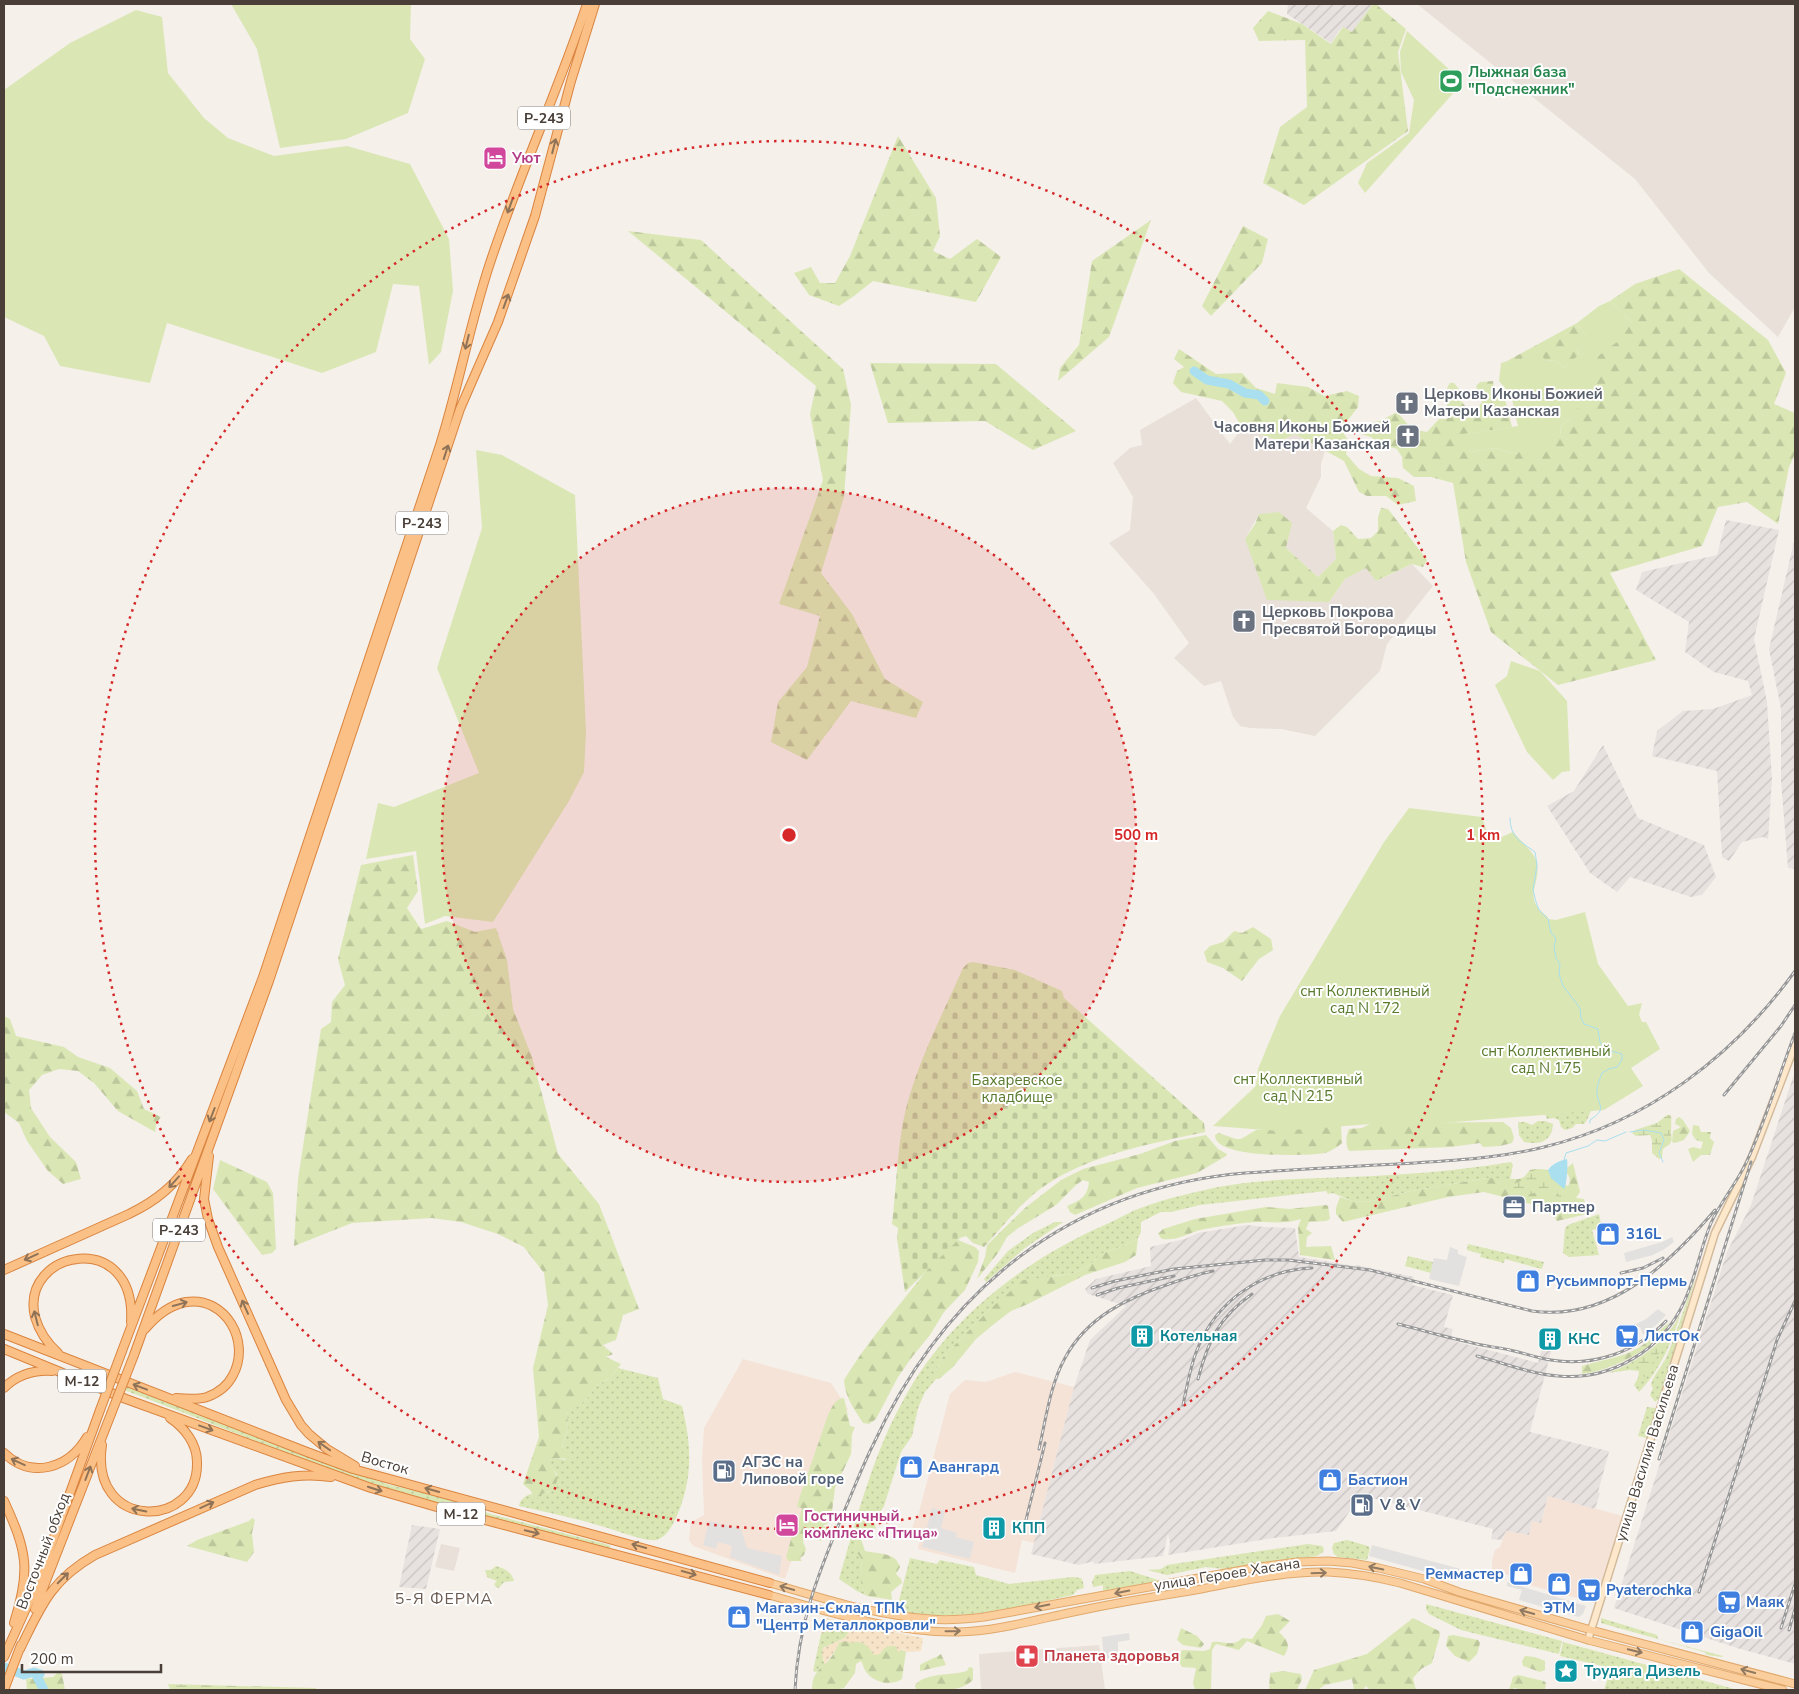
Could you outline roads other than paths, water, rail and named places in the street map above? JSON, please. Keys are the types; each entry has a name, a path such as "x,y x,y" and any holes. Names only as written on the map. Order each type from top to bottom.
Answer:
{"highway":[{"name":"Р-243","path":"582,33 587,4"},
{"name":"Р-243","path":"96,1420 202,1142 289,902 449,416 472,320 490,262 527,160 595,4"},
{"name":"Р-243","path":"108,1422 275,964 460,409 498,322 526,242 545,181 576,49"},
{"path":"216,1128 208,1161 204,1199 208,1219 218,1247 286,1400 296,1418 316,1441 365,1472"},
{"path":"4,1270 149,1204 175,1182 202,1142"},
{"path":"63,1357 52,1348 40,1331 34,1308 36,1296 43,1279 55,1267 65,1261 77,1258 93,1259 104,1263 117,1272 124,1281 130,1298 132,1316 129,1333"},
{"path":"142,1332 165,1310 174,1305 190,1302 200,1302 218,1309 235,1328 240,1356 236,1369 228,1383 207,1397 191,1399 170,1398"},
{"name":"Восток","path":"4,1334 308,1452 365,1472 770,1584"},
{"name":"Восток","path":"4,1349 160,1412 353,1481 438,1508 769,1595"},
{"path":"4,1388 16,1378 30,1373 59,1372"},
{"path":"108,1422 102,1441 100,1464 108,1489 130,1508 149,1512 161,1510 174,1504 188,1493 196,1476 197,1464 194,1446 188,1434 175,1421 160,1412"},
{"path":"4,1453 15,1462 25,1466 39,1468 52,1466 66,1460 75,1453 96,1420"},
{"name":"Восточный обход","path":"4,1657 37,1584 96,1420"},
{"name":"Восточный обход","path":"4,1690 108,1422"},
{"path":"20,1649 50,1592 71,1570 100,1552 239,1491 269,1480 306,1475 353,1481"},
{"path":"4,1500 21,1543 25,1566 23,1592 9,1645"}],"main road":[{"name":"улица Василия Васильева","path":"1588,1640 1715,1233 1752,1157 1795,1045"},
{"name":"улица Героев Хасана","path":"770,1584 901,1616 933,1620 960,1619 984,1618 1259,1567 1298,1562 1344,1562 1424,1579 1460,1592 1591,1630 1795,1684"},
{"name":"улица Героев Хасана","path":"769,1595 823,1610 907,1628 933,1632 959,1632 1019,1624 1082,1610 1260,1578 1298,1573 1335,1573 1369,1576 1400,1583 1588,1640 1783,1690"}],"water":[{"path":"1567,1159 1564,1189 1551,1178 1548,1170 1556,1163"}],"waterway":[{"path":"1194,371 1207,380 1229,384 1245,393 1259,395 1265,401"},
{"path":"1510,818 1510,825 1514,834 1521,842 1535,852 1537,865 1533,890 1539,910 1548,919 1551,933 1556,938 1554,947 1556,958 1560,964 1559,974 1563,986 1580,1008 1584,1024 1598,1029 1600,1042 1604,1049 1622,1054 1622,1060 1617,1067 1602,1073 1597,1091 1601,1107 1599,1113 1590,1120 1590,1123"},
{"path":"1630,1132 1644,1130 1661,1133 1664,1140 1659,1153 1663,1162"},
{"path":"1564,1160 1566,1153 1588,1146 1597,1140 1605,1141 1626,1132"},
{"path":"4,1667 24,1675 34,1672 40,1674 37,1677 44,1690"}],"railway":[{"path":"795,1690 800,1643 818,1579 861,1470 902,1389 937,1339 976,1294 1020,1256 1069,1225 1123,1200 1182,1183 1245,1173 1480,1158 1528,1151 1582,1136 1618,1121 1652,1103 1685,1082 1744,1031 1771,1002 1795,971"},
{"path":"1724,1095 1781,1026 1795,1005"},
{"path":"1477,1356 1538,1373 1578,1376 1597,1373 1633,1359 1662,1335 1684,1302 1711,1223 1743,1169 1754,1145 1795,1033"},
{"path":"1659,1459 1751,1162"},
{"path":"1092,1288 1115,1281 1174,1269 1265,1260 1288,1260 1370,1270 1532,1311 1560,1312 1587,1307 1612,1298 1635,1285 1678,1250 1715,1210"},
{"path":"1621,1273 1643,1268 1663,1258"},
{"path":"1183,1405 1197,1350 1205,1332 1228,1303 1242,1291 1258,1282 1293,1270 1312,1268"},
{"path":"1039,1449 1049,1402 1060,1368 1074,1344 1085,1331 1096,1320 1123,1303 1185,1278 1213,1271"},
{"path":"1097,1295 1118,1288 1174,1276"},
{"path":"1198,1379 1206,1353 1216,1331 1231,1312 1252,1294"},
{"path":"1699,1592 1777,1340 1795,1301"},
{"path":"1398,1324 1479,1345 1567,1362 1598,1359 1628,1349 1654,1332 1666,1321"},
{"path":"1024,1528 1045,1443"},
{"path":"1781,1628 1795,1584"},
{"path":"1789,1630 1795,1609"}],"place":[{"name":"Лыжная база \"Подснежник\"","path":"1451,81"},
{"name":"Уют","path":"495,158"},
{"name":"Церковь Иконы Божией Матери Казанская","path":"1407,403"},
{"name":"Часовня Иконы Божией Матери Казанская","path":"1408,436"},
{"name":"Церковь Покрова Пресвятой Богородицы","path":"1244,621"},
{"name":"Партнер","path":"1514,1207"},
{"name":"316L","path":"1608,1234"},
{"name":"Русьимпорт-Пермь","path":"1528,1281"},
{"name":"Котельная","path":"1142,1336"},
{"name":"ЛистОк","path":"1627,1336"},
{"name":"КНС","path":"1550,1339"},
{"name":"Авангард","path":"911,1467"},
{"name":"АГЗС на Липовой горе","path":"724,1471"},
{"name":"Бастион","path":"1330,1480"},
{"name":"V & V","path":"1362,1505"},
{"name":"Гостиничный комплекс «Птица»","path":"787,1525"},
{"name":"КПП","path":"994,1528"},
{"name":"Реммастер","path":"1521,1574"},
{"name":"ЭТМ","path":"1559,1584"},
{"name":"Pyaterochka","path":"1589,1590"},
{"name":"Маяк","path":"1729,1602"},
{"name":"Магазин-Склад ТПК \"Центр Металлокровли\"","path":"739,1617"},
{"name":"GigaOil","path":"1692,1632"},
{"name":"Планета здоровья","path":"1027,1656"},
{"name":"Трудяга Дизель","path":"1566,1671"}],"district":[{"name":"5-Я ФЕРМА","path":"444,1598"}],"park label":[{"name":"снт Коллективный сад N 172","path":"1365,1000"},
{"name":"снт Коллективный сад N 175","path":"1546,1060"},
{"name":"Бахаревское кладбище","path":"1017,1088"},
{"name":"снт Коллективный сад N 215","path":"1298,1088"}]}
